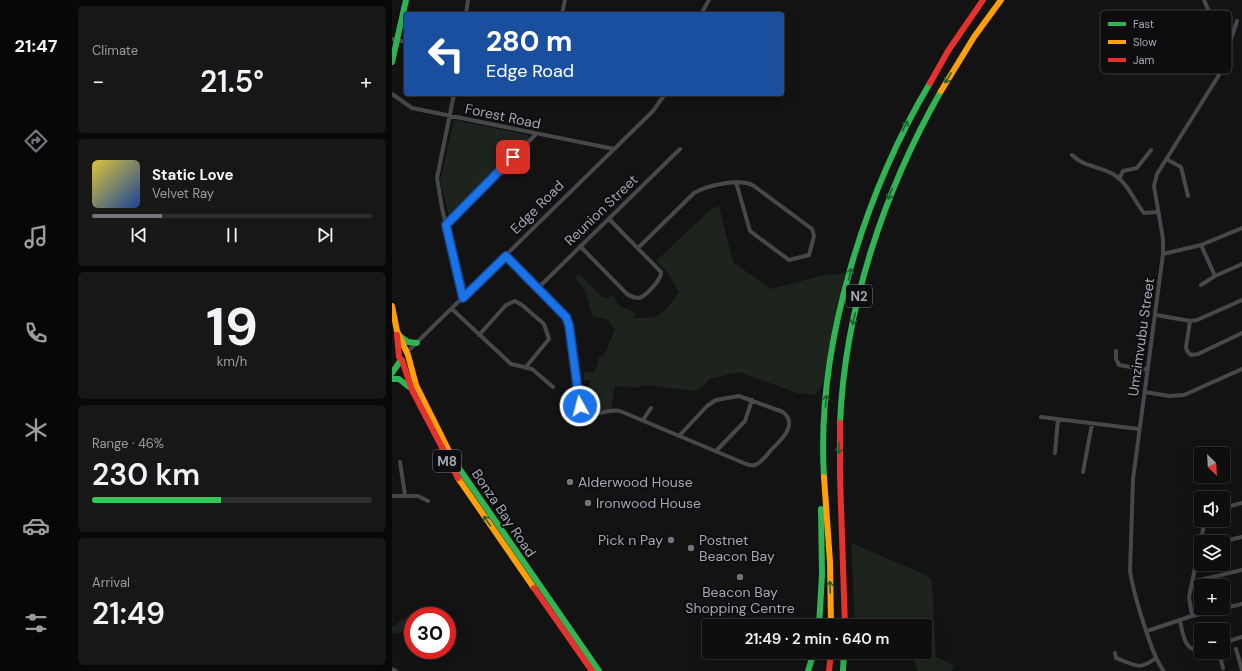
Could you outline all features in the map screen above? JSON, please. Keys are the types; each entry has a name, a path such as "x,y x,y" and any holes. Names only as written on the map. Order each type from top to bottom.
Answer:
{"main road":[{"path":"392,62 395,40 406,0"},
{"path":"970,19 980,0"},
{"name":"N2","path":"831,619 824,485 825,424 833,344 865,221 882,176 906,122 930,79 983,0"},
{"name":"N2","path":"844,619 840,428 842,386 852,329 870,253 896,178 920,127 956,64 1001,0"},
{"path":"956,64 972,46 1006,0"},
{"name":"Bonza Bay Road","path":"392,306 393,317 398,333 398,346 421,398 450,455 599,671"},
{"path":"398,333 408,342 418,343"},
{"name":"Bonza Bay Road","path":"403,356 412,390 452,470 592,671"},
{"name":"Edge Road","path":"392,369 403,356"},
{"name":"Edge Road","path":"392,374 403,356"},
{"path":"392,379 401,380 412,390"},
{"path":"819,619 822,575 821,506 824,485"},
{"path":"808,671 812,659"},
{"path":"830,659 830,671"},
{"path":"843,671 844,659"}],"street":[{"path":"466,12 468,0"},
{"path":"562,12 565,0"},
{"path":"702,12 709,0"},
{"path":"1204,0 1208,10"},
{"name":"Umzimvubu Street","path":"1232,36 1237,21"},
{"name":"Umzimvubu Street","path":"1164,671 1156,658 1132,585 1130,571 1133,479 1163,254 1163,239 1154,180 1219,74"},
{"name":"Forest Road","path":"394,96 412,108 614,149"},
{"path":"454,96 437,178 463,298"},
{"name":"Edge Road","path":"403,356 418,343 614,149 660,103 664,96"},
{"path":"446,225 536,134"},
{"name":"Reunion Street","path":"538,288 680,149"},
{"path":"1119,179 1123,170 1136,168 1151,150"},
{"path":"1072,155 1082,164 1105,170 1119,179 1144,213 1158,212"},
{"path":"1166,159 1181,167 1188,196"},
{"path":"638,248 694,194 704,188 736,182 745,181 751,183 812,229 814,236 809,255 789,260 750,231 736,182"},
{"path":"580,246 627,294 636,298 642,296 659,280 661,275 660,271 609,219"},
{"path":"1163,254 1201,245 1242,228"},
{"path":"1201,245 1215,276"},
{"path":"506,256 563,314 568,322 580,406 587,414 615,410 643,420 679,436 746,464 755,465 786,434 789,423 785,413 752,400 736,396 713,401 679,436"},
{"path":"1201,285 1215,276 1242,264"},
{"path":"1156,315 1190,321 1242,300"},
{"path":"479,335 508,303 514,302 522,305 544,324 549,339 526,367"},
{"path":"452,309 511,364 526,367 535,371 553,387"},
{"path":"1190,321 1186,347 1187,351 1191,355 1198,354 1242,333"},
{"path":"1116,351 1116,359 1119,364 1148,370"},
{"path":"1145,392 1169,396 1184,395 1242,369"},
{"path":"716,451 745,421 752,400"},
{"path":"643,420 651,408"},
{"path":"1042,417 1139,429"},
{"path":"1055,453 1058,419"},
{"path":"1083,472 1092,424"},
{"path":"400,462 405,495"},
{"path":"392,496 405,495 422,497 428,501"},
{"path":"1230,506 1242,503"},
{"path":"1230,539 1242,536"},
{"path":"1192,582 1242,570"},
{"path":"1192,616 1189,597 1195,571"},
{"path":"1147,631 1192,616 1242,604"},
{"path":"1180,621 1186,642 1190,648 1194,650"},
{"path":"1230,641 1242,637"},
{"path":"1236,649 1242,670"},
{"path":"1115,653 1116,658 1139,666 1145,666 1156,658"},
{"path":"1221,659 1223,668"},
{"path":"392,669 396,671"}],"shaded area":[{"path":"454,120 527,135 529,138 450,217 440,182"},
{"path":"719,206 733,262 771,289 820,276 845,273 837,307 828,368 820,388 815,395 797,393 739,372 709,379 704,385 695,391 645,385 636,388 615,386 611,409 598,411 590,410 587,408 583,391 589,390 591,380 584,381 584,372 594,371 598,365 599,356 604,355 615,330 608,320 593,316 584,289 575,277 579,274 602,297 607,298 613,295 619,306 635,312 634,318 650,317 661,314 679,293 666,270 656,261 711,209"},
{"path":"851,543 926,575 932,580 936,657 955,666 951,671 918,671 914,659 932,659 932,619 855,619"},
{"path":"404,619 404,632 392,634 392,627"}],"traffic: fast":[{"path":"392,62 406,0"},
{"path":"824,477 824,427 828,376 837,324 849,272 865,222 884,173 906,126 930,83"},
{"path":"840,423 843,380 850,336 859,293 871,251 885,209 902,169 920,129 941,91"},
{"path":"401,337 408,342 417,343"},
{"path":"392,373 401,360"},
{"path":"392,379 399,379 409,387"},
{"path":"454,461 599,671"},
{"path":"819,619 822,575 821,509"},
{"path":"808,671 812,659"},
{"path":"843,671 844,659"}],"traffic: slow":[{"path":"941,91 974,37 1001,0"},
{"path":"392,306 397,331 408,355 416,385 454,461"},
{"path":"824,477 830,562 831,619"},
{"path":"458,478 534,588"}],"traffic: jam":[{"path":"930,83 948,51 983,0"},
{"path":"397,335 399,357 402,360 412,390 458,478"},
{"path":"840,423 840,476 845,619"},
{"path":"534,588 592,671"},
{"path":"829,671 830,659"}],"place":[{"name":"Alderwood House","path":"570,482"},
{"name":"Ironwood House","path":"588,503"},
{"name":"Pick n Pay","path":"671,540"},
{"name":"Postnet Beacon Bay","path":"691,548"},
{"name":"Beacon Bay Shopping Centre","path":"740,577"}],"route":[{"path":"513,157 446,225 463,298 506,256 566,317 569,325 580,406"}]}
